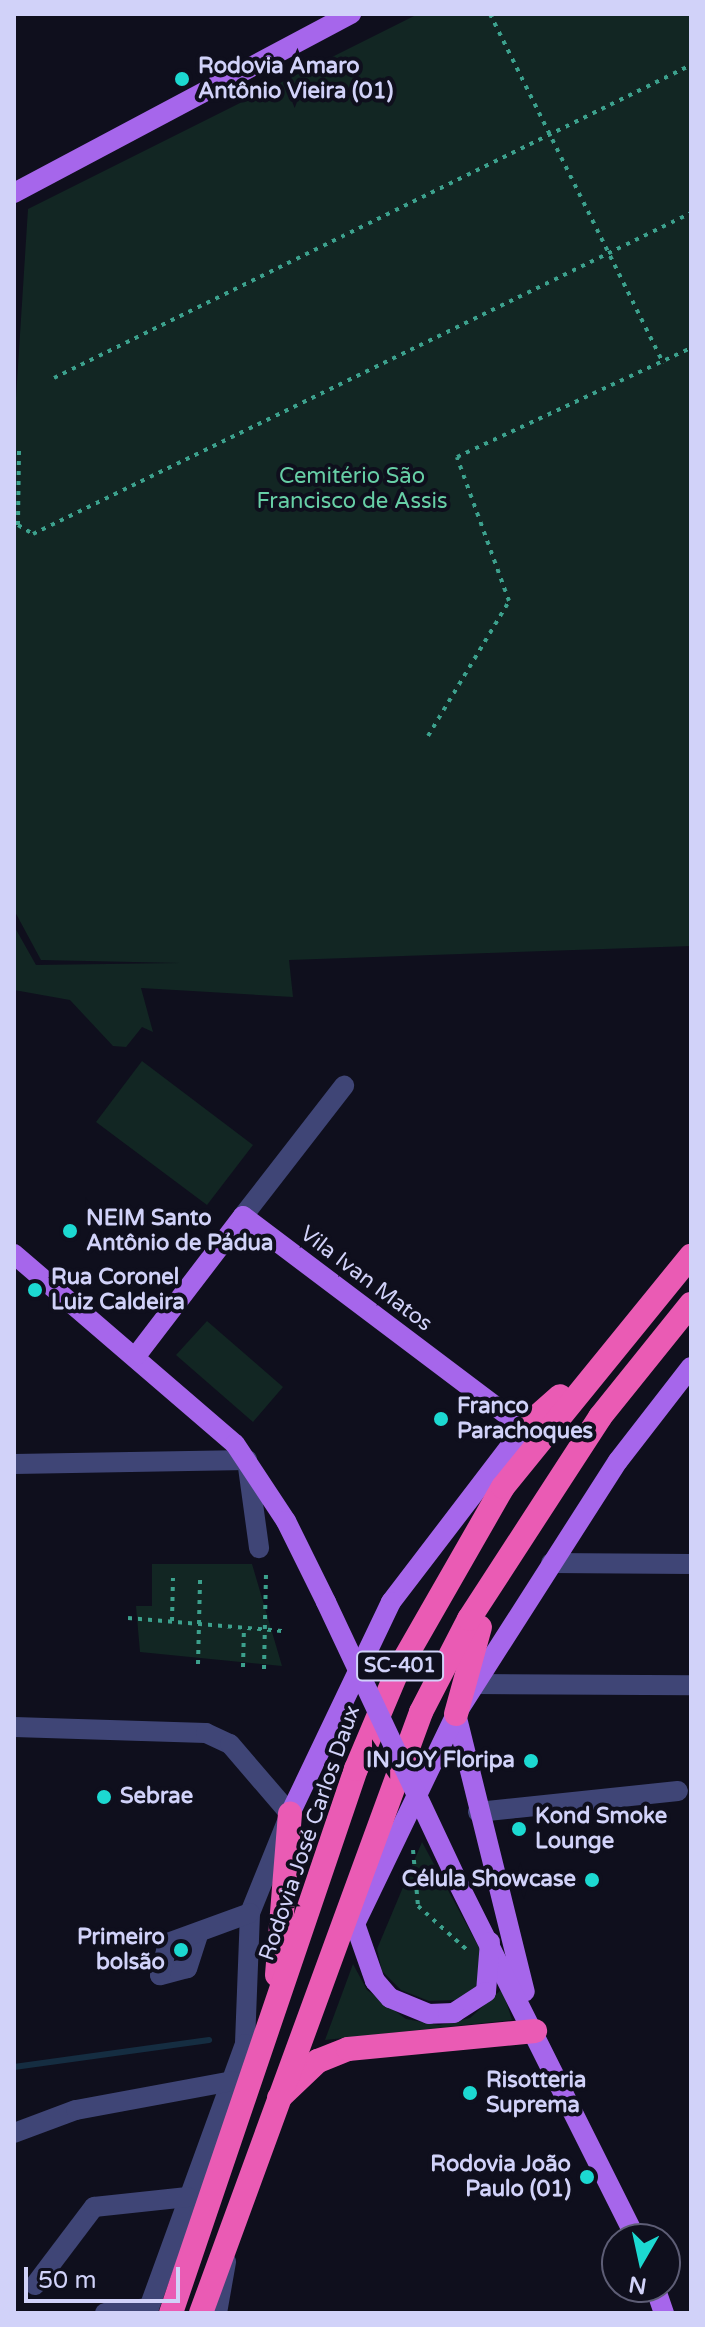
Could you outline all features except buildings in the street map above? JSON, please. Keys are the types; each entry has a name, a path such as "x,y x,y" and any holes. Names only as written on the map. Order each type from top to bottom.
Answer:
{"highway":[{"name":"Rodovia José Carlos Daux","path":"156,2311 273,2022 356,1769 397,1672 503,1487 609,1351 691,1256"},
{"name":"SC-401","path":"201,2313 397,1765 508,1558 600,1417 691,1304"},
{"path":"524,1428 609,1351"},
{"path":"456,1714 460,1679 508,1558"},
{"path":"273,2022 290,1814"},
{"path":"326,1962 355,1924"},
{"path":"274,2102 330,2054 535,2031"}],"main road":[{"path":"14,193 351,14"},
{"path":"136,1356 243,1216"},
{"name":"Vila Ivan Matos","path":"243,1216 524,1428"},
{"path":"14,1254 136,1356 247,1460 326,1602 458,1883 535,2031 628,2223"},
{"path":"490,1942 493,1964 478,2002 454,2013 418,2011 375,1981 355,1924 456,1714 551,1563 691,1367"},
{"path":"290,1814 391,1602 524,1428"},
{"path":"456,1714 535,2031"}],"street":[{"path":"243,1216 344,1086"},
{"path":"14,1464 247,1460 259,1548"},
{"path":"551,1563 691,1564"},
{"path":"475,1684 691,1685"},
{"path":"14,1727 206,1733 230,1744 290,1814 250,1913 245,2044 187,2197 156,2311 105,2313"},
{"path":"478,1812 678,1791"},
{"path":"198,1935 250,1913"},
{"path":"14,2133 76,2110 232,2081"},
{"path":"35,2285 94,2207 187,2197"},
{"path":"217,2313 229,2234"}],"path":[{"path":"490,14 663,363"},
{"path":"54,378 691,65"},
{"path":"19,451 18,525 33,534 609,250 691,213"},
{"path":"428,736 509,601 457,457 691,348"},
{"path":"264,1669 266,1574"},
{"path":"172,1621 173,1578"},
{"path":"198,1664 200,1580"},
{"path":"128,1618 284,1631"},
{"path":"243,1667 244,1627"},
{"path":"409,1812 418,1906 476,1959 493,1964"}],"green space":[{"name":"Cemitério São Francisco de Assis","path":"418,14 691,14 691,946 289,960 293,997 141,988 153,1032 142,1027 126,1047 113,1046 70,1000 14,990 14,926 36,965 180,963 41,960 14,910 14,429 28,209"},
{"path":"142,1061 253,1145 207,1205 96,1122"},
{"path":"207,1321 283,1387 253,1422 176,1355"},
{"path":"152,1564 252,1564 282,1666 140,1652 136,1606 152,1606"},
{"path":"422,1842 483,1955 476,1988 458,2000 429,2001 401,1990 382,1971 377,1949"},
{"path":"353,1964 367,1990 406,2019 439,2025 470,2018 502,1989 512,2020 325,2040"}],"waterway":[{"path":"14,2067 209,2040"}],"place":[{"name":"Rodovia Amaro Antônio Vieira (01)","path":"182,79"},
{"name":"NEIM Santo Antônio de Pádua","path":"70,1231"},
{"name":"Rua Coronel Luiz Caldeira","path":"35,1290"},
{"name":"Franco Parachoques","path":"441,1419"},
{"name":"IN JOY Floripa","path":"531,1761"},
{"name":"Sebrae","path":"104,1797"},
{"name":"Kond Smoke Lounge","path":"519,1829"},
{"name":"Célula Showcase","path":"592,1880"},
{"name":"Primeiro bolsão","path":"181,1950"},
{"name":"Risotteria Suprema","path":"470,2093"},
{"name":"Rodovia João Paulo (01)","path":"587,2177"}]}
